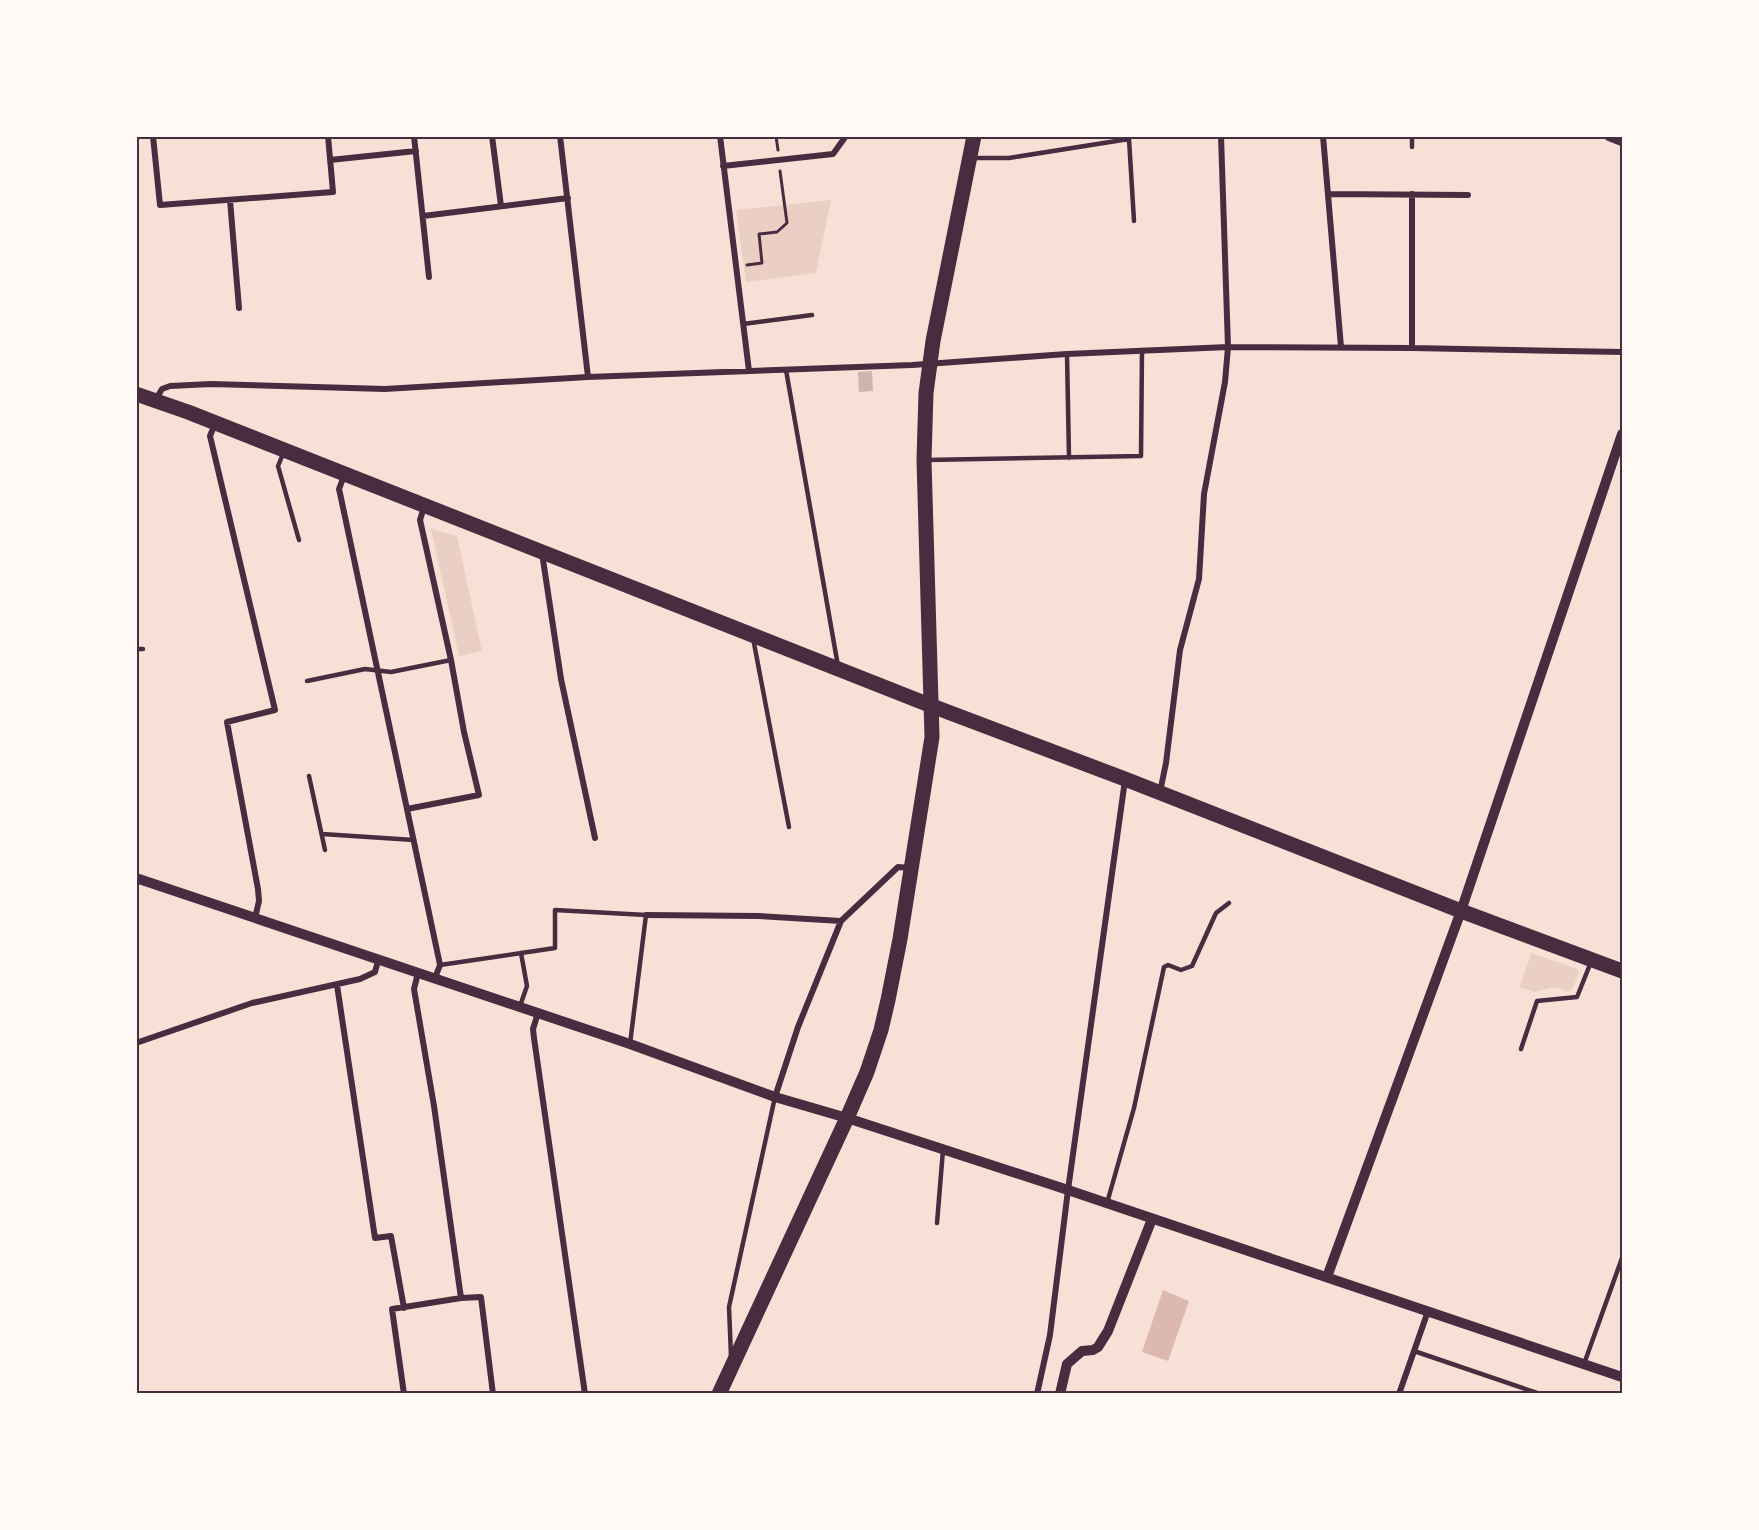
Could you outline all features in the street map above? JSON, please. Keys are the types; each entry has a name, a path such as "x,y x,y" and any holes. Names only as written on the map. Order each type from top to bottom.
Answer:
{"main road":[{"path":"719,1394 867,1072 880,1030 900,939 932,737 924,460 926,393 929,364 974,136"},
{"path":"136,394 932,706 1461,911 1623,971"}],"street":[{"path":"153,136 160,205 333,192 328,136"},
{"path":"414,136 429,278"},
{"path":"492,136 501,206"},
{"path":"561,136 588,377"},
{"path":"720,136 748,371"},
{"path":"723,166 833,154 846,136"},
{"path":"1160,793 1166,764 1180,650 1199,579 1204,494 1225,382 1228,347 1221,136"},
{"path":"1323,136 1341,347"},
{"path":"1609,136 1623,141"},
{"path":"330,160 416,151"},
{"path":"1328,194 1468,195"},
{"path":"1412,194 1412,348"},
{"path":"423,216 568,198"},
{"path":"230,200 238,308"},
{"path":"156,400 162,389 170,386 211,384 385,389 588,377 929,364 1067,354 1228,347 1623,352"},
{"path":"216,424 210,436 275,710 227,722 258,890 259,901 255,918"},
{"path":"1327,1278 1461,911 1623,434"},
{"path":"345,475 339,489 440,965 435,978"},
{"path":"407,808 479,795 420,520 425,506"},
{"path":"542,553 561,679 595,838"},
{"path":"1037,1394 1050,1335 1125,779"},
{"path":"775,1097 798,1027 842,921 889,873 898,867 912,868"},
{"path":"136,878 630,1044 775,1097 1068,1190 1623,1377"},
{"path":"646,915 759,916 842,921"},
{"path":"136,1043 252,1003 360,979 375,972 378,961"},
{"path":"418,973 414,989 434,1106 461,1298"},
{"path":"337,985 375,1238 391,1236 404,1308"},
{"path":"538,1013 533,1029 534,1038 585,1394"},
{"path":"1060,1394 1067,1364 1082,1351 1098,1347 1108,1331 1152,1219"},
{"path":"404,1394 392,1309 481,1297 493,1394"},
{"path":"1399,1394 1428,1311"}],"lane":[{"path":"1412,136 1412,147"},
{"path":"969,158 1009,158 1129,139 1134,221"},
{"path":"743,324 812,315"},
{"path":"924,460 1141,456 1142,350"},
{"path":"1067,354 1069,458"},
{"path":"786,370 838,669"},
{"path":"284,451 278,466 299,540"},
{"path":"753,636 789,827"},
{"path":"136,649 143,649"},
{"path":"307,681 364,669 391,672 451,660"},
{"path":"309,776 325,850"},
{"path":"322,834 414,840"},
{"path":"1107,1204 1134,1108 1164,967 1168,965 1186,970 1192,966 1216,913 1229,903"},
{"path":"440,965 555,948 555,910 646,915 630,1044"},
{"path":"519,1007 527,986 521,953"},
{"path":"1521,1049 1537,1001 1577,997 1592,959"},
{"path":"731,1367 729,1307 775,1097"},
{"path":"937,1223 943,1150"},
{"path":"1584,1364 1623,1258"},
{"path":"1414,1351 1540,1394"}],"path":[{"path":"736,266 762,263 759,234 777,232 787,223 776,136"}],"shaded area":[{"path":"831,200 816,273 746,282 736,210"},
{"path":"431,529 457,536 482,651 459,656"},
{"path":"1531,953 1577,969 1579,972 1573,988 1568,992 1556,987 1534,992 1520,987"},
{"path":"1163,1290 1189,1301 1168,1361 1142,1352"}],"building":[{"path":"872,371 873,391 859,392 858,372"}]}
